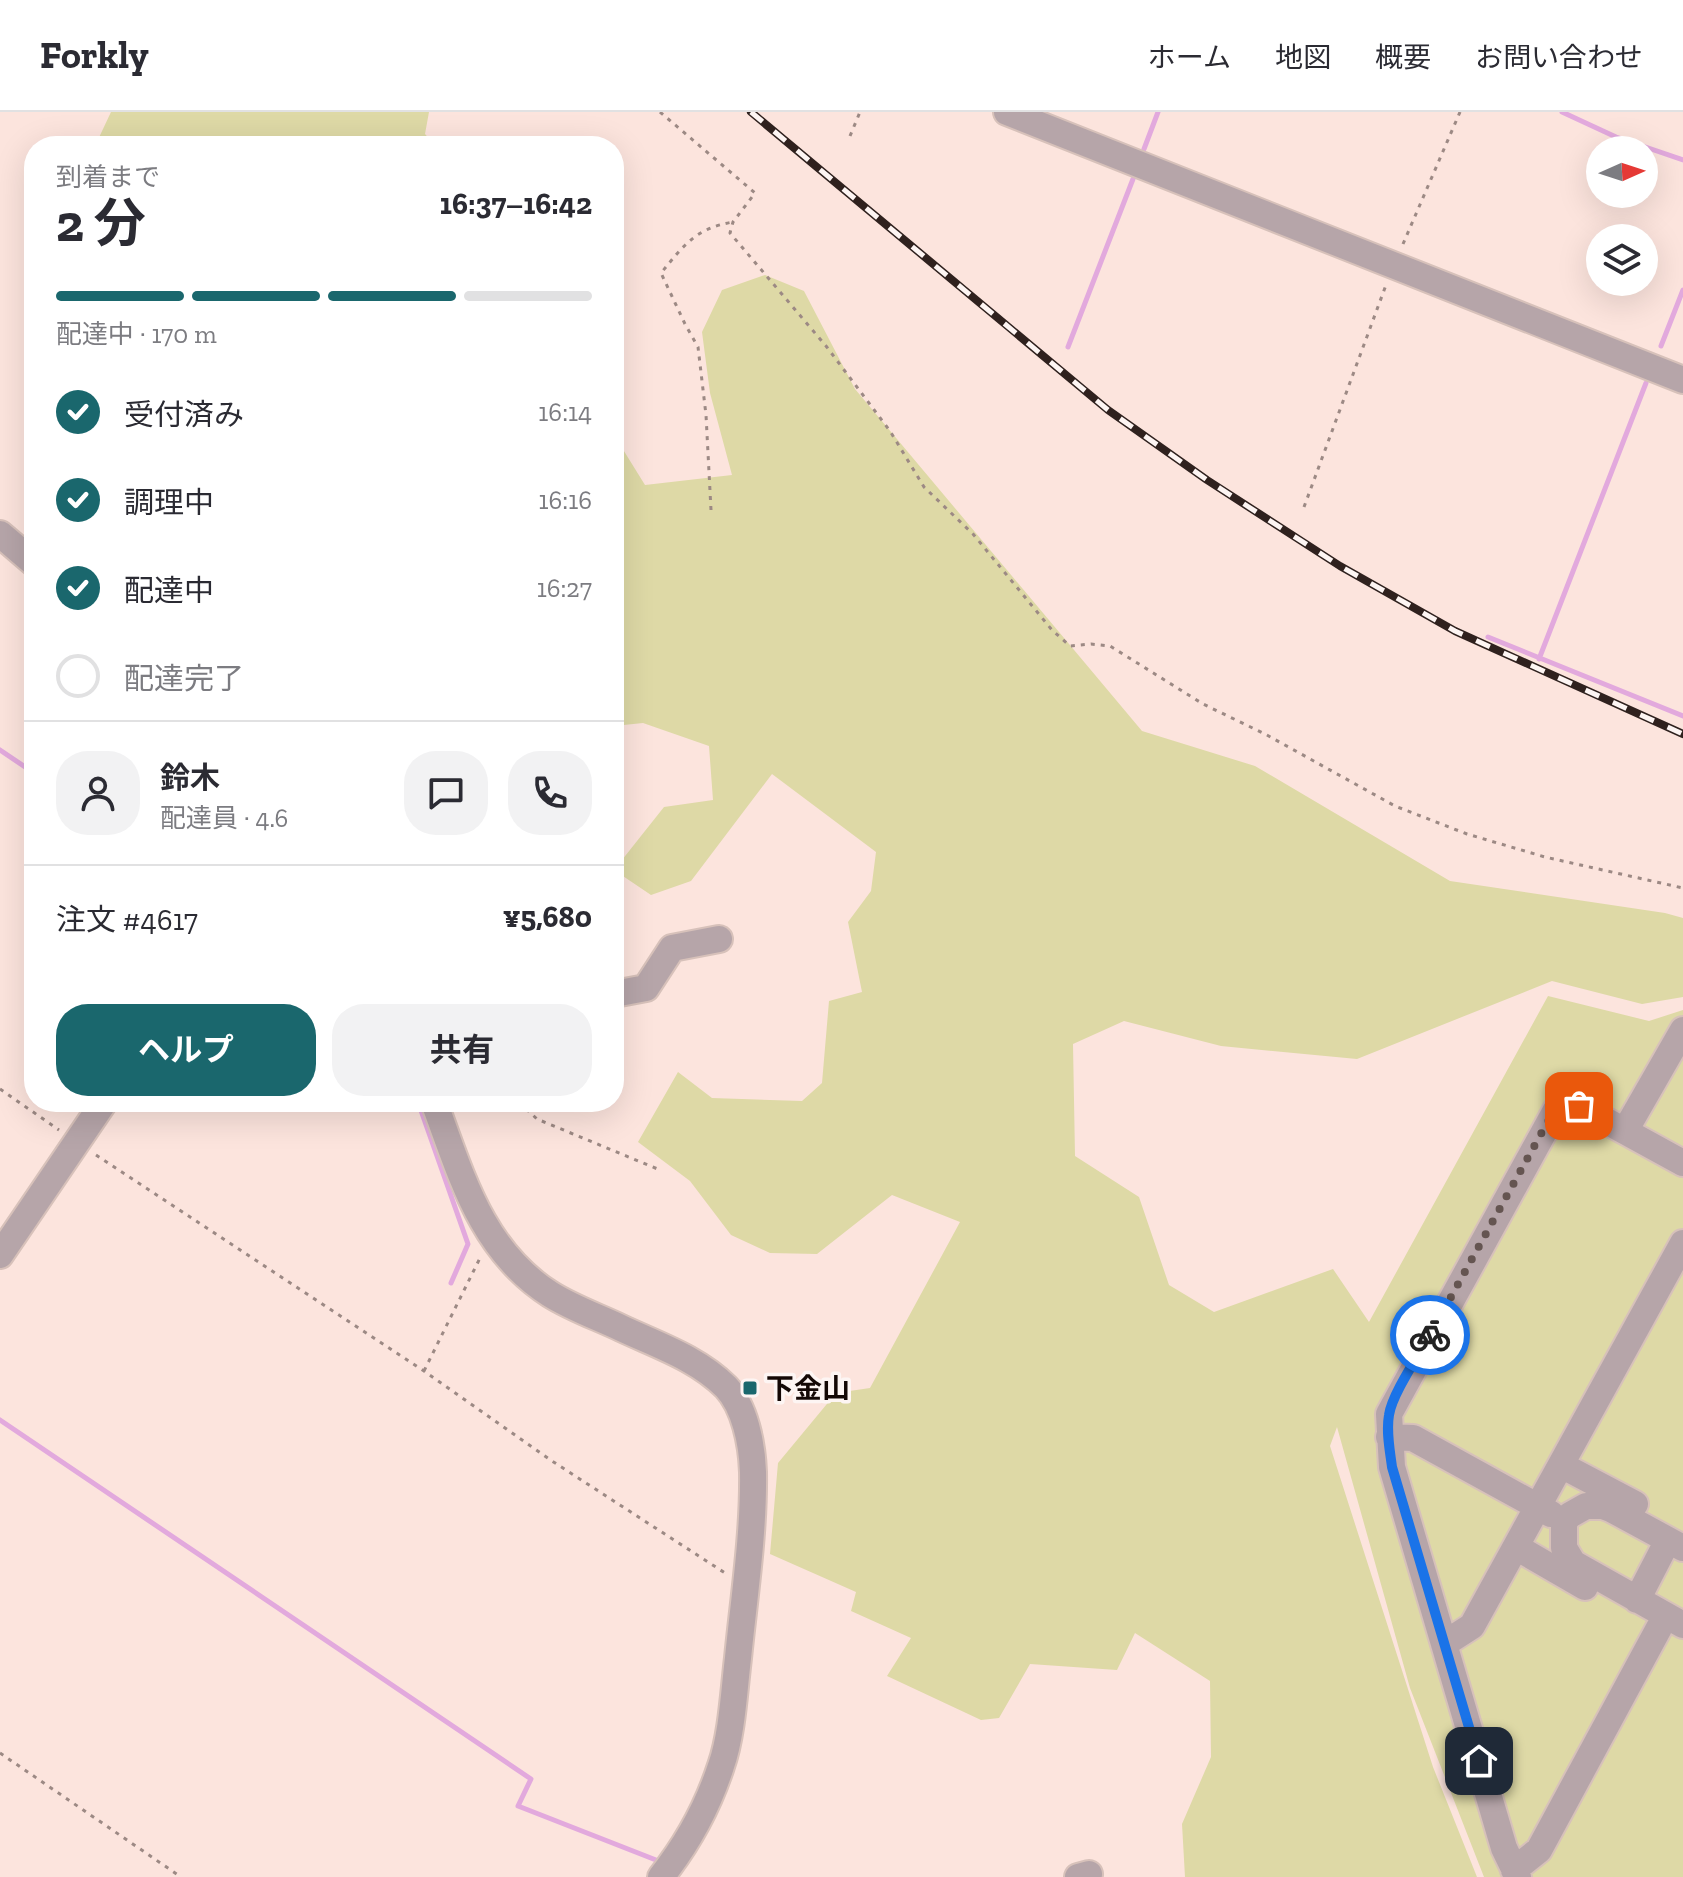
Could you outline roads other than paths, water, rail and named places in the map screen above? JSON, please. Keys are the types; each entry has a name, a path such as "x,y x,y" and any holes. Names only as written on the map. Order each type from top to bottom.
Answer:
{"street":[{"path":"1007,112 1683,380"},
{"path":"0,534 24,551"},
{"path":"624,992 646,988 672,948 719,939"},
{"path":"1625,1131 1683,1030"},
{"path":"1671,1627 1539,1850 1516,1873 1504,1848 1392,1467 1389,1414 1556,1110 1566,1105 1579,1106 1683,1163"},
{"path":"0,1255 97,1112"},
{"path":"438,1112 474,1207 490,1236 522,1274 552,1295 700,1364 728,1389 742,1415 750,1441 753,1471 746,1587 723,1762 706,1805 680,1853 661,1877"},
{"path":"1444,1644 1472,1626 1683,1243"},
{"path":"1389,1437 1413,1438 1564,1521"},
{"path":"1561,1465 1678,1540"},
{"path":"1678,1540 1603,1506 1586,1506 1564,1521 1564,1548 1573,1563 1637,1600 1671,1627 1683,1642"},
{"path":"1637,1600 1678,1540"},
{"path":"1516,1547 1671,1627"}],"waterway":[{"path":"1144,149 1158,112"},
{"path":"1562,112 1616,137 1683,160"},
{"path":"1068,347 1133,179"},
{"path":"1661,346 1683,290"},
{"path":"1539,659 1646,383"},
{"path":"1488,637 1683,716"},
{"path":"0,750 24,766"},
{"path":"422,1112 468,1244 451,1283"},
{"path":"0,1420 531,1779 518,1806 656,1860"}],"railway":[{"path":"751,112 1108,410 1207,480 1340,566 1455,631 1683,734"}],"place":[{"name":"下金山","path":"750,1388"}]}
